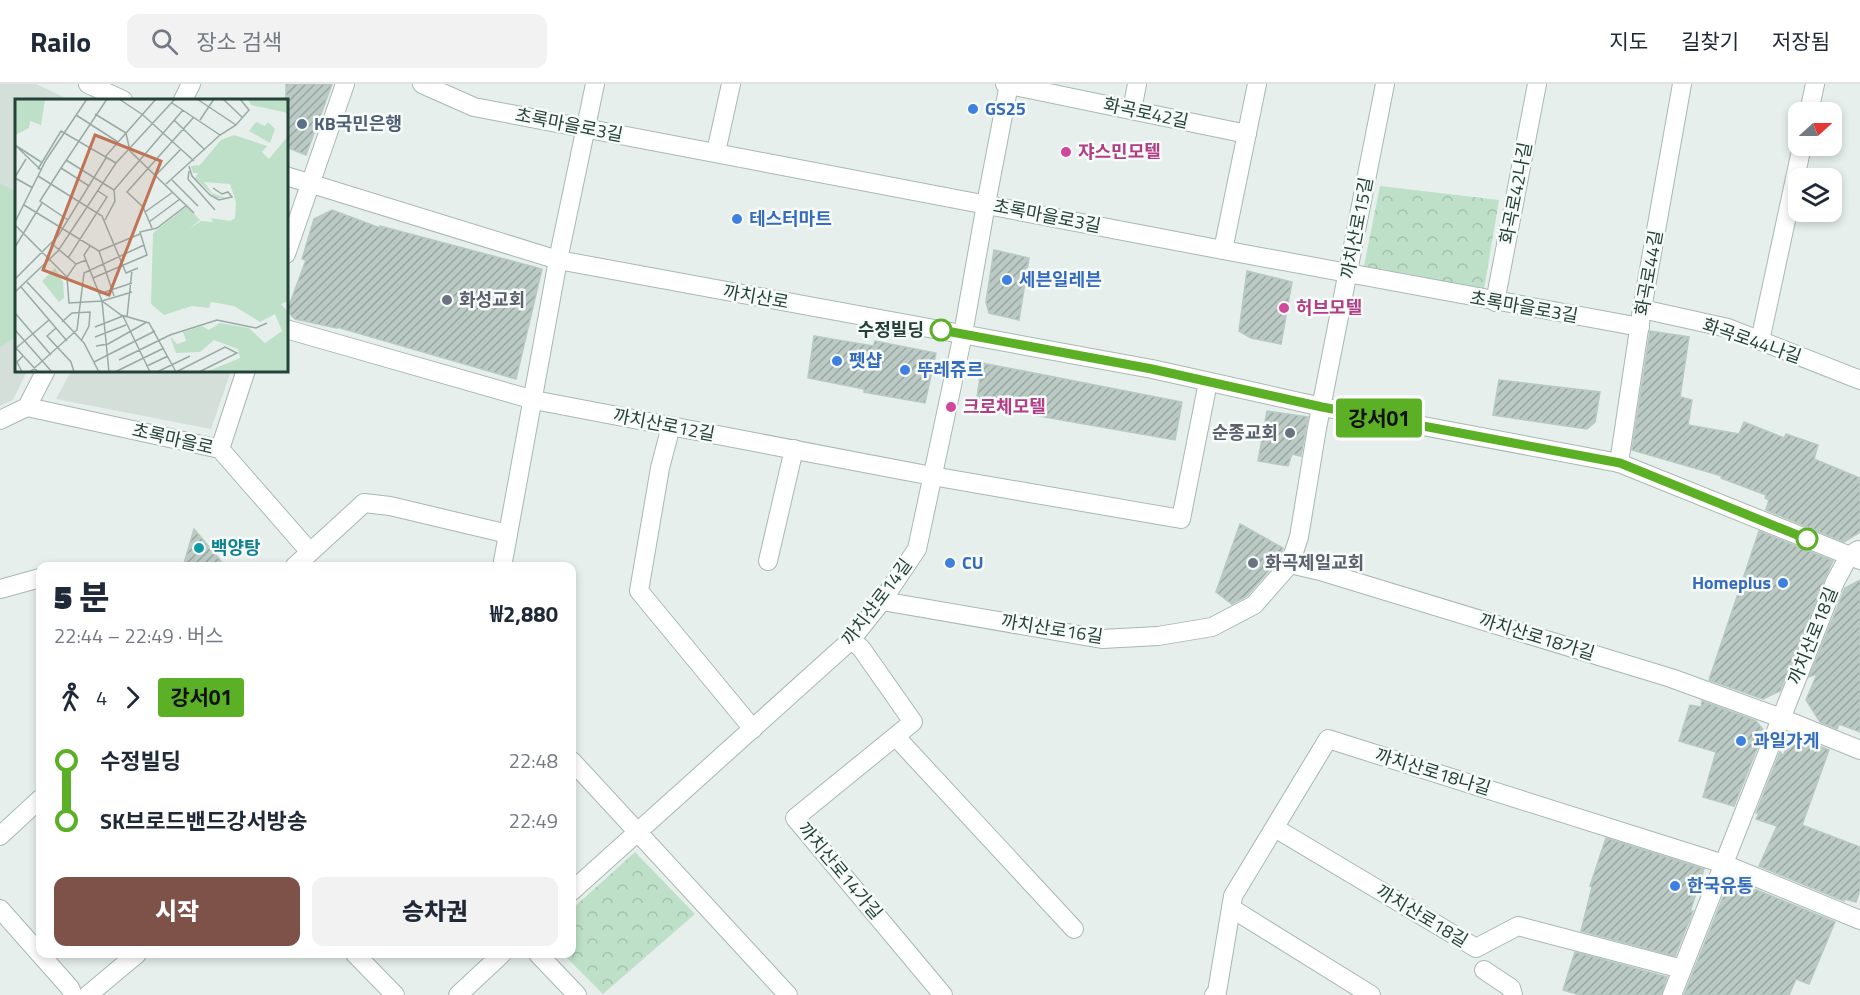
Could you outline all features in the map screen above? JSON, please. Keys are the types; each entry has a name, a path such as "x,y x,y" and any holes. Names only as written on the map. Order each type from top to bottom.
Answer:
{"street":[{"path":"88,84 121,99"},
{"path":"184,99 191,84"},
{"path":"288,248 345,84"},
{"name":"초록마을로3길","path":"422,84 457,91 474,106 586,129 1495,302 1641,318"},
{"path":"503,562 558,260 595,84"},
{"path":"716,152 731,84"},
{"name":"화곡로42길","path":"963,334 1008,84 1247,135"},
{"path":"1132,110 1137,84"},
{"path":"1223,250 1257,84"},
{"name":"까치산로15길","path":"1322,407 1385,84"},
{"name":"화곡로42나길","path":"1495,302 1537,84"},
{"name":"화곡로44길","path":"1620,463 1641,318 1682,84"},
{"path":"1811,102 1815,84"},
{"path":"1760,341 1800,156"},
{"name":"까치산로","path":"288,177 558,260 1152,369 1322,407 1620,463 1856,555"},
{"name":"화곡로44나길","path":"1641,318 1728,328 1860,380"},
{"name":"까치산로12길","path":"288,330 534,400 932,476"},
{"name":"까치산로14길","path":"576,887 851,640 882,601 917,549 963,334"},
{"path":"0,420 27,407 45,372"},
{"path":"220,449 245,372"},
{"path":"932,476 1181,519 1208,382"},
{"name":"초록마을로","path":"27,407 220,449 310,552"},
{"name":"까치산로16길","path":"882,601 1102,639 1158,636 1212,627 1254,605 1290,564 1299,537 1322,407"},
{"path":"671,426 660,468 639,591 753,729"},
{"path":"768,561 794,450"},
{"path":"299,562 364,503 390,506 508,534"},
{"name":"까치산로18길","path":"1672,995 1834,582 1856,555"},
{"name":"까치산로18가길","path":"1290,564 1320,571 1671,678 1781,718"},
{"path":"0,589 36,579"},
{"name":"까치산로14가길","path":"851,640 861,648 913,722 795,818 943,995"},
{"path":"1781,718 1860,750"},
{"path":"896,737 1074,929"},
{"name":"까치산로18나길","path":"1217,994 1233,896 1328,739 1724,864"},
{"path":"576,765 788,995"},
{"path":"0,836 36,803"},
{"name":"까치산로18길","path":"1275,828 1476,948 1518,926 1682,969"},
{"path":"1724,864 1860,920"},
{"path":"1231,908 1371,995"},
{"path":"0,909 36,950"},
{"path":"43,958 70,988 73,995"},
{"path":"88,995 132,958"},
{"path":"359,958 395,995"},
{"path":"458,995 498,958"},
{"path":"542,958 577,995"},
{"path":"1484,970 1511,988 1513,995"}],"shaded area":[{"path":"0,84 36,84 68,99 15,99 15,372 27,372 13,400 0,406"},
{"path":"70,372 231,372 211,429 56,399"}],"green space":[{"path":"0,183 15,191 15,338 0,347"},
{"path":"1380,186 1499,200 1484,289 1364,266"},
{"path":"635,852 695,914 603,994 567,958 576,958 576,905"}],"building":[{"name":"KB국민은행","path":"286,84 332,84 306,155 288,148 288,99 286,99"},
{"name":"화성교회","path":"332,210 380,228 380,226 542,269 516,379 337,327 295,319 288,312 288,308 306,260 302,259 314,219"},
{"name":"세븐일레븐","path":"994,250 1029,258 1019,320 989,313 986,302"},
{"path":"1247,271 1292,282 1281,344 1251,338 1239,331"},
{"path":"1650,331 1689,337 1680,397 1692,400 1688,425 1739,434 1744,422 1784,438 1786,434 1818,445 1814,459 1860,478 1860,532 1844,542 1766,510 1769,500 1765,498 1766,495 1721,478 1722,476 1632,450"},
{"path":"814,336 873,346 875,341 936,353 925,403 864,392 864,389 808,378"},
{"path":"982,363 1182,402 1175,440 976,405"},
{"path":"1499,380 1600,392 1595,422 1587,429 1493,415"},
{"path":"1267,411 1308,417 1301,456 1292,454 1288,466 1258,461"},
{"name":"화곡제일교회","path":"1240,524 1283,548 1280,558 1247,596 1232,604 1216,592"},
{"name":"백양탕","path":"194,529 222,562 184,562"},
{"path":"1759,531 1833,561 1780,691 1763,699 1709,680"},
{"path":"1860,580 1860,732 1839,724 1837,729 1820,722 1806,700 1817,674 1809,677 1845,588"},
{"path":"1702,701 1756,721 1764,731 1734,806 1703,797 1716,752 1679,741 1690,705 1701,707"},
{"path":"1792,735 1829,750 1802,825 1860,847 1860,890 1856,902 1845,899 1844,901 1759,866 1777,826 1756,819 1759,813 1756,813 1780,752 1783,756"},
{"path":"1606,838 1704,869 1690,912 1693,911 1675,956 1581,931 1592,887 1590,886"},
{"path":"1747,886 1835,922 1809,984 1796,979 1789,995 1684,995 1723,897"},
{"path":"1575,952 1667,977 1661,995 1580,995 1563,990"}],"bus line":[{"name":"강서01","path":"941,330 1152,369 1322,407 1620,463 1807,539"}],"place":[{"name":"GS25","path":"973,109"},
{"name":"KB국민은행","path":"302,124"},
{"name":"쟈스민모텔","path":"1066,152"},
{"name":"테스터마트","path":"737,219"},
{"name":"세븐일레븐","path":"1007,280"},
{"name":"화성교회","path":"447,300"},
{"name":"허브모텔","path":"1284,308"},
{"name":"수정빌딩","path":"941,330"},
{"name":"펫샵","path":"837,361"},
{"name":"뚜레쥬르","path":"905,370"},
{"name":"크로체모텔","path":"951,407"},
{"name":"순종교회","path":"1290,433"},
{"name":"백양탕","path":"199,548"},
{"name":"CU","path":"950,563"},
{"name":"화곡제일교회","path":"1253,563"},
{"name":"Homeplus","path":"1783,583"},
{"name":"과일가게","path":"1741,741"},
{"name":"한국유통","path":"1675,886"}]}
